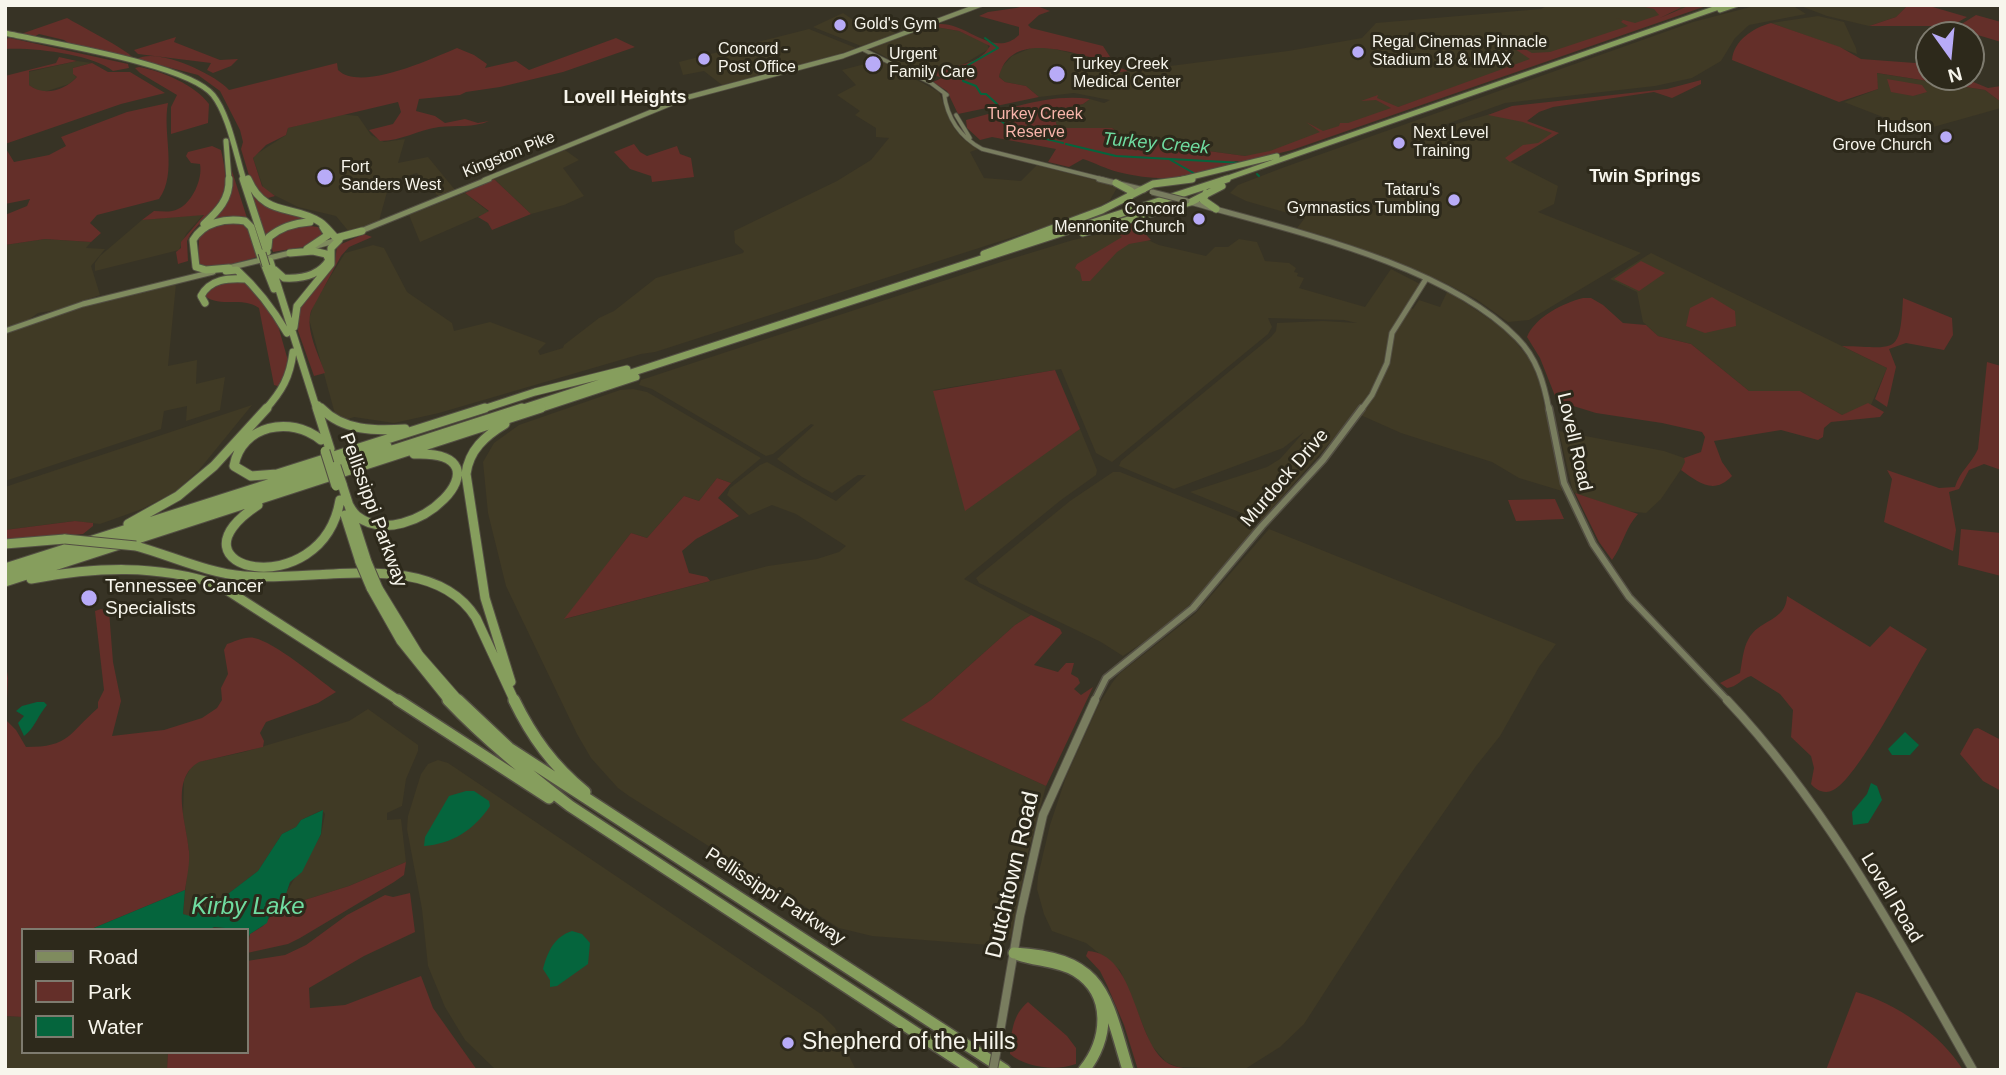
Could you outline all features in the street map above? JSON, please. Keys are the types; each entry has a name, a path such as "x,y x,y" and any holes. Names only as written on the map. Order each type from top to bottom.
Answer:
{"highway":[{"path":"5,575 990,258 1714,5"},
{"path":"5,568 1322,146 1725,5"},
{"path":"1681,21 1735,5"},
{"name":"Pellissippi Parkway","path":"5,33 145,65 184,77 204,90 215,105 229,141 309,391 321,440 328,450"},
{"path":"229,141 259,198 282,211 324,224 337,237 362,231"},
{"path":"194,276 194,234 220,209 231,187 229,141"},
{"path":"990,258 1189,202 1322,146"},
{"path":"979,256 1102,211 1153,184 1196,178 1299,149"},
{"path":"1116,183 1129,190 1130,196"},
{"path":"1206,193 1203,200 1216,209"},
{"path":"229,268 206,270 196,267 193,240 200,230 221,221 245,221 251,227 267,260 281,277 294,279 314,274 327,265 329,260 326,254 317,252 290,253"},
{"path":"267,260 267,242 279,229 303,222 323,227 328,235 326,238 306,249"},
{"path":"291,335 297,306 331,264 331,248 339,240"},
{"name":"Pellissippi Parkway","path":"267,260 274,289 291,335 293,352 304,376"},
{"path":"210,272 237,270 273,306 291,335"},
{"path":"205,303 201,296 202,290 210,285 226,278 245,279"},
{"path":"519,714 482,587 467,485 467,462 480,443 505,424 793,321"},
{"path":"83,543 146,515 186,491 214,466 287,382 293,352"},
{"path":"321,440 312,430 300,425 271,428 241,445 235,454 234,464 238,471 248,475 277,474 558,386 629,368"},
{"path":"5,584 614,385"},
{"name":"Pellissippi Parkway","path":"309,391 315,401 364,562 397,636 422,671 476,731 547,790 973,1070"},
{"path":"315,401 333,419 362,429 392,430 441,422"},
{"path":"343,499 361,518 377,522 398,521 424,514 437,506 452,493 458,480 456,467 440,455 423,453 388,459"},
{"path":"294,489 253,508 235,523 226,539 227,552 233,559 246,566 262,567 280,564 303,555 331,532 343,499"},
{"path":"5,544 65,539 136,546 197,566 243,576 286,579 387,573 416,577 438,584 458,597 474,615 519,714 553,765 583,791 629,824"},
{"path":"5,584 75,571 131,568 182,573 219,585 559,805 672,874"},
{"name":"Pellissippi Parkway","path":"375,588 439,682 472,715 528,761 1005,1070"},
{"path":"1014,953 1079,972 1097,994 1105,1022 1103,1040 1097,1055 1084,1070"},
{"path":"1014,953 1058,958 1074,963 1088,973 1107,1004 1128,1070"}],"main road":[{"name":"Kingston Pike","path":"5,331 83,304 339,240 692,96 862,49 980,5"},
{"name":"Lovell Road","path":"862,49 931,83 944,93 957,131 975,144 999,154 1152,192 1337,243 1458,293 1506,325 1525,346 1542,374 1568,493 1598,552 1629,597 1739,713 1815,808 1880,908 1973,1070"},
{"path":"350,236 365,232 376,234"},
{"name":"Murdock Drive","path":"1121,663 1193,608 1262,526 1323,460 1372,395 1387,363 1392,333 1426,279"},
{"name":"Dutchtown Road","path":"993,1070 1043,815 1090,709 1106,678 1121,663"}],"shaded area":[{"name":"Turkey Creek","path":"1548,5 1692,5 1263,154 1245,156 1142,142 1125,137 1112,128 1062,128 1056,124 1056,109 1083,104 1090,99 1104,103 1110,100 1074,93 1039,97 1026,86 1005,82 999,77 1001,68 1012,56 1031,48 1046,47 1108,62 1115,73 1288,51 1362,38 1376,23 1541,9"},
{"path":"1758,5 1792,5 1806,14 1749,25 1735,38 1721,61 1692,78 1655,86 1505,103 1444,125 1431,133 1435,135 1456,124 1497,112 1559,133 1511,162 1558,186 1554,204 1538,212 1641,253 1529,320 1508,322 1476,299 1445,283 1346,243 1297,228 1305,218 1246,201 1230,193 1238,185 1282,168 1693,22"},
{"path":"1798,5 1908,5 1896,17 1869,26 1827,16"},
{"path":"843,13 852,19 863,16 897,34 861,46 813,27"},
{"path":"1818,16 1844,22 1857,54 1771,23"},
{"path":"930,26 959,31 987,43 989,49 962,65 940,69 923,77 869,48"},
{"path":"809,29 856,48 830,58 722,85 704,71 683,75 679,62"},
{"path":"880,60 939,92 952,125 962,138 978,149 970,152 984,178 1021,181 1037,165 1118,186 1110,200 1088,213 655,352 439,413 394,423 354,417 345,420 335,414 309,319 314,303 345,253 373,245 384,248 407,292 452,323 454,331 490,322 546,343 538,351 540,355 563,348 599,318 614,311 656,278 743,253 735,243 734,231 837,181 871,160 889,138 876,137 876,128 855,115 860,111 837,95 856,85 842,70"},
{"path":"77,61 92,63 73,68 73,74 77,77 69,84 41,93 29,85 28,72"},
{"path":"1876,73 1915,79 1915,91 1985,90 2001,102 2001,108 1919,131 1844,102 1878,89"},
{"name":"Fort Sanders West","path":"339,114 358,116 371,135 384,142 405,139 398,163 428,157 455,190 439,197 417,173 390,181 379,221 350,233 336,216 298,207 264,190 253,158 255,155 286,135 288,128"},
{"path":"565,150 579,160 563,168 584,196 564,205 531,214 494,179"},
{"path":"465,193 489,212 420,242 409,215"},
{"path":"204,214 186,234 179,250 95,271 95,263 100,256 142,220"},
{"path":"1123,229 1159,245 1206,256 1215,247 1228,247 1239,239 1257,242 1265,261 1289,263 1296,268 1294,272 1298,273 1297,276 1304,278 1299,288 1365,307 1391,269 1420,284 1407,306 1413,309 1419,300 1440,307 1447,292 1454,295 1507,331 1531,361 1540,384 1562,491 1519,478 1492,462 1401,433 1356,413 1261,521 1190,492 1267,467 1280,459 1304,432 1283,448 1174,489 1119,466 1121,461 1271,337 1276,331 1277,323 1357,323 1344,320 1268,318 1272,327 1268,334 1112,462 1096,453 1061,369 934,390 1062,441 1080,429 1097,470 1096,475 964,579 1031,615 1015,625 931,700 902,720 1046,786 1028,853 1011,938 1002,946 872,936 839,928 629,796 618,788 591,758 506,586 488,513 483,462 494,443 519,425 620,390 633,389 647,392 761,458 731,483 717,478 699,501 684,496 647,538 631,533 565,619 768,566 817,559 839,552 846,546 796,514 772,505 749,515 727,495 730,488 767,462 836,501 866,475 858,475 832,493 802,477 777,459 814,425 811,424 773,454 766,456 652,389 639,385 641,380 1004,261 1073,240"},
{"path":"45,239 91,242 86,248 105,249 91,266 100,295 56,310 38,313 6,328 5,245"},
{"path":"1651,253 1887,368 1871,405 1842,415 1800,391 1749,391 1691,344 1658,336 1643,322 1637,292 1610,279"},
{"path":"176,284 168,366 197,360 196,384 225,377 220,410 186,421 187,406 164,411 161,429 5,481 5,334 82,306"},
{"path":"252,405 199,470 175,492 142,509 100,524 74,521 5,530 5,487"},
{"path":"1559,431 1664,451 1684,458 1686,462 1661,499 1646,513 1625,511 1573,492"},
{"path":"1113,472 1120,472 1248,523 1255,529 1195,600 1154,635 1123,656 1101,642 979,583 976,578 1070,501"},
{"path":"1269,529 1556,644 1539,667 1500,736 1400,875 1304,1024 1280,1047 1245,1069 1178,1067 1166,1062 1151,1045 1120,970 1086,943 1052,931 1037,889 1038,876 1050,825 1066,777 1099,704 1112,683 1119,674 1195,614"},
{"path":"368,709 418,745 406,779 402,806 387,813 387,820 401,819 406,862 349,886 276,909 321,835 325,814 322,810 301,820 296,827 282,834 258,871 220,900 190,917 183,914 189,851 183,815 184,780 191,767 198,762 244,752 349,721"},
{"path":"438,760 448,763 821,1014 835,1028 856,1070 496,1070 465,1040 445,1007 428,966 422,909 407,829 408,816 421,774 428,764"},
{"path":"5,1016 21,1017 21,1054 168,1054 167,1070 5,1070"}],"green space":[{"name":"Turkey Creek Reserve","path":"1018,5 1034,5 1050,11 1039,15 1028,25 1031,28 1103,46 1116,66 1128,71 1115,73 1108,62 1062,50 1030,49 1016,53 1005,62 999,77 1005,82 1026,86 1039,97 958,114 947,91 933,82 942,78 929,73 970,62 990,46 959,31 930,26 953,26 987,41 1008,42 1019,35 1019,27 979,16 1020,7"},
{"name":"Turkey Creek Reserve","path":"1636,5 1684,6 1660,18 1690,5 1709,5 1292,150 1243,162 1235,161 1231,166 1201,174 1175,178 1149,177 1114,171 1083,159 1069,167 1048,162 1056,149 992,137 980,140 967,128 966,120 1043,100 1090,99 1083,104 1056,110 1056,124 1062,128 1112,128 1125,137 1142,142 1245,156 1270,151 1320,132 1306,122 1323,131 1339,126 1340,123 1348,123 1391,108 1376,100 1361,101 1378,95 1377,98 1398,107 1530,59 1509,45 1528,39 1539,44 1526,41 1518,45 1532,53 1550,52 1628,26 1621,22 1623,20 1616,18 1635,23 1659,15 1654,9"},
{"path":"1908,5 1926,5 1967,17 1960,21 1915,21 1915,26 1869,26 1896,17"},
{"path":"1976,15 2001,22 2001,42 1985,37 1985,21 1966,21"},
{"path":"67,18 132,57 71,45 64,40 39,34 34,37 21,34"},
{"path":"1771,23 1840,47 1861,59 1915,63 1915,79 1877,73 1878,89 1839,102 1732,60 1740,41 1758,28"},
{"path":"176,37 174,42 220,60 238,59 231,66 213,73 207,70 211,63 138,54 134,50"},
{"path":"616,38 635,47 563,72 460,95 419,99 416,111 435,116 445,123 465,119 478,123 489,121 483,123 439,127 380,141 369,130 393,124 401,112 398,102 288,128 286,135 266,145 253,158 262,186 275,196 268,198 251,182 241,149 243,142 240,130 220,91 198,75 137,59 157,56 171,59 211,76 229,90 337,63 338,70 348,76 378,76 414,66 457,48 487,64 485,68 516,61 529,70"},
{"path":"5,39 128,64 129,68 113,71 77,56 30,49 5,49"},
{"path":"59,57 77,61 29,71 29,85 41,91 60,88 77,77 73,74 73,68 92,63 108,72 130,72 165,93 121,104 5,144 5,76 56,63"},
{"path":"135,68 168,75 203,97 209,104 208,123 171,134 171,107 177,95 140,73"},
{"path":"1887,79 1915,84 1915,91 1927,92 1913,96 1891,92"},
{"path":"1701,80 1701,84 1672,98 1654,92 1553,107 1539,112 1527,121 1559,133 1510,162 1505,158 1523,145 1538,143 1552,133 1523,122 1488,115 1512,106 1667,89"},
{"path":"2001,86 2001,102 1985,90 1985,87"},
{"path":"168,103 168,177 159,199 97,215 90,223 101,233 91,242 45,239 5,245 5,215 27,206 30,199 5,204 5,147 14,162 49,155 66,146 61,137 127,112"},
{"path":"634,144 647,156 677,146 680,154 691,158 694,177 652,182 651,176 630,169 614,152"},
{"path":"212,146 221,150 224,190 216,206 190,235 187,241 188,261 178,264 176,252 181,248 181,242 204,215 142,220 154,211 175,210 188,202 198,183 200,164 191,163 186,156 188,152"},
{"path":"231,168 248,221 208,225 222,208"},
{"path":"494,179 531,214 492,230 488,223 478,217 489,211 465,193"},
{"path":"250,194 281,212 317,221 301,222 267,238"},
{"path":"1135,223 1151,240 1129,244 1117,252 1090,281 1082,281 1080,272 1075,268 1077,264 1122,237 1115,231"},
{"path":"221,224 243,224 249,232 257,257 218,268 198,265 199,238 206,229"},
{"path":"302,225 318,227 323,236 303,247 273,252 270,243 276,234"},
{"path":"364,234 372,237 349,247 341,256 311,311 311,334 325,373 314,376 298,331 298,314 302,302 335,262 337,246"},
{"path":"1641,261 1665,273 1639,291 1614,279"},
{"path":"221,281 246,282 277,322 289,364 281,387 274,385 259,308 246,303 217,301 205,296 208,289"},
{"path":"1712,297 1735,311 1736,326 1705,333 1686,326 1690,308"},
{"path":"1583,298 1591,298 1603,305 1623,323 1646,325 1658,336 1691,344 1749,391 1800,391 1842,415 1868,403 1884,412 1880,417 1831,422 1824,428 1823,437 1818,440 1781,430 1714,441 1722,462 1732,476 1719,485 1706,485 1681,470 1684,458 1701,452 1705,437 1702,432 1596,413 1557,401 1540,358 1527,337 1536,323 1550,312"},
{"path":"1903,298 1952,318 1953,335 1944,350 1906,343 1889,349 1896,367 1887,407 1875,399 1887,368 1842,346 1884,347 1892,344 1900,331"},
{"path":"1987,362 2001,366 2001,470 1984,464 1969,470 1959,489 1949,492 1956,530 1953,551 1884,522 1892,479 1887,470 1939,488 1955,487 1978,449"},
{"path":"1055,370 1080,429 965,511 933,391"},
{"path":"717,478 731,483 718,498 739,516 696,539 682,551 689,573 707,577 710,581 564,619 631,533 647,538 684,496 699,501"},
{"path":"1575,493 1638,514 1612,560 1599,542"},
{"path":"1555,499 1564,519 1516,521 1508,500"},
{"path":"75,521 93,523 93,526 83,534 5,541 5,530"},
{"path":"1961,529 2001,533 2001,576 1958,565"},
{"path":"1787,596 1870,647 1890,626 1927,649 1857,765 1845,780 1828,792 1811,784 1814,768 1811,756 1791,737 1793,710 1780,694 1751,676 1727,688 1720,683 1740,673 1748,640 1758,628 1782,611"},
{"path":"95,611 109,611 113,662 121,701 112,736 164,730 202,718 217,708 222,700 221,688 228,674 224,650 227,644 244,638 254,638 273,646 336,692 318,703 266,722 260,733 264,741 263,747 199,762 190,770 182,791 189,856 185,890 94,928 21,928 21,1017 5,1016 5,659 8,678 6,720 26,747 60,742 98,708 104,690"},
{"path":"1031,615 1060,629 1062,633 1034,665 1058,672 1066,663 1074,663 1071,674 1078,678 1080,683 1074,689 1081,695 1093,687 1046,786 901,720 931,700 1015,625"},
{"path":"1978,728 2001,740 2001,791 1983,781 1960,754 1974,729"},
{"path":"406,862 404,875 300,938 288,944 248,953 250,934 263,926 276,909 349,886"},
{"path":"410,893 415,932 364,956 309,988 310,1008 345,1005 421,976 433,1008 477,1070 167,1070 168,1054 248,1054 248,961 285,955 306,945 347,915 385,895 393,897"},
{"path":"1088,951 1104,956 1116,966 1155,1050 1169,1064 1197,1070 1138,1070 1124,1025 1100,971 1086,956"},
{"path":"1856,992 1902,1012 1930,1032 1963,1070 1826,1070"},
{"path":"1028,1002 1067,1036 1076,1048 1076,1064 1042,1067 1024,1062 1010,1054 1016,1019"}],"water":[{"path":"37,702 47,705 24,736 18,723 24,716 16,711 22,706"},
{"path":"1905,732 1919,745 1910,755 1892,755 1888,749"},
{"path":"1871,783 1877,786 1882,800 1868,823 1853,825 1852,812 1867,794"},
{"path":"474,791 489,801 490,806 484,815 453,839 424,846 425,837 449,796"},
{"name":"Kirby Lake","path":"323,810 321,834 302,872 290,882 284,900 270,913 267,923 250,934 248,939 248,928 94,928 185,890 183,914 190,916 220,900 258,871 282,834 296,827 301,820"},
{"path":"572,931 582,934 590,943 588,964 557,986 550,987 550,980 543,969 547,956 556,941"}],"waterway":[{"name":"Turkey Creek","path":"985,38 998,48 963,68 963,81 976,86 981,94 986,94 997,104 990,108 996,117 1013,129 1063,143"},
{"name":"Turkey Creek","path":"1066,144 1116,156 1243,163"},
{"path":"1169,159 1197,175"}],"place":[{"name":"Gold's Gym","path":"840,25"},
{"name":"Regal Cinemas Pinnacle Stadium 18 & IMAX","path":"1358,52"},
{"name":"Concord - Post Office","path":"704,59"},
{"name":"Urgent Family Care","path":"873,64"},
{"name":"Turkey Creek Medical Center","path":"1057,74"},
{"name":"Hudson Grove Church","path":"1946,137"},
{"name":"Next Level Training","path":"1399,143"},
{"name":"Fort Sanders West","path":"325,177"},
{"name":"Tataru's Gymnastics Tumbling","path":"1454,200"},
{"name":"Concord Mennonite Church","path":"1199,219"},
{"name":"Tennessee Cancer Specialists","path":"89,598"},
{"name":"Shepherd of the Hills","path":"788,1043"}],"district":[{"name":"Lovell Heights","path":"625,98"},
{"name":"Twin Springs","path":"1645,177"}]}
